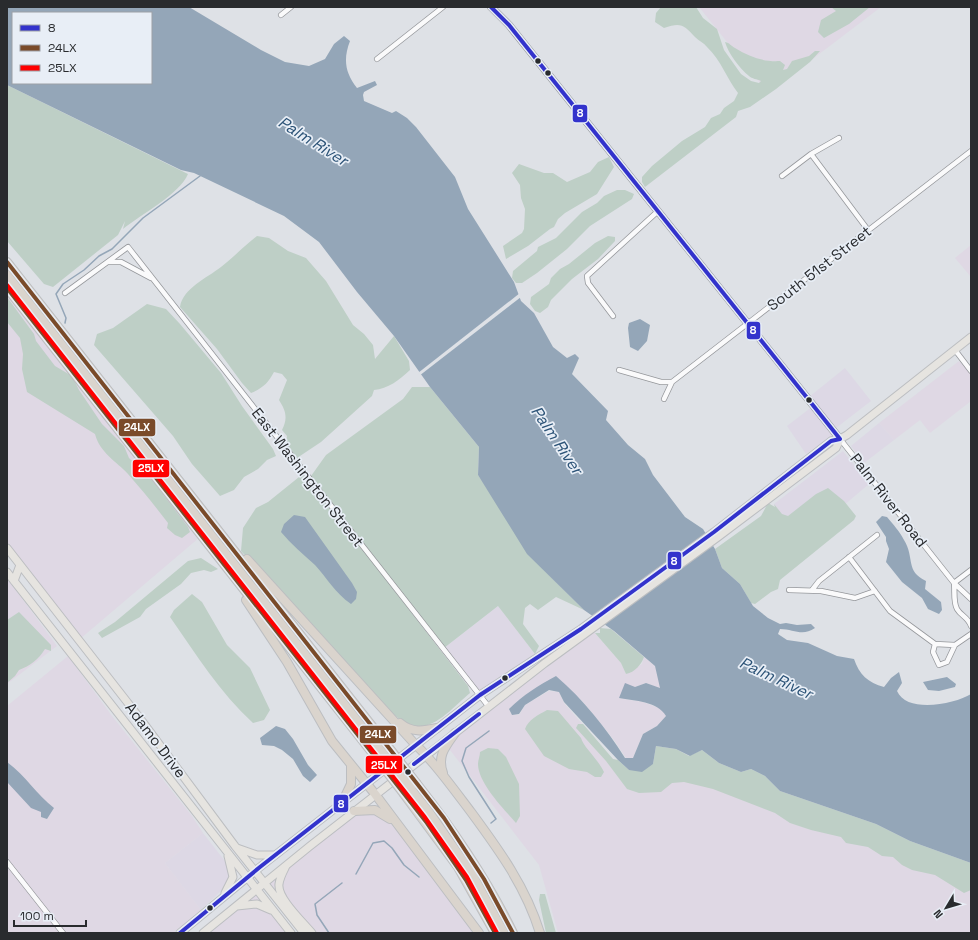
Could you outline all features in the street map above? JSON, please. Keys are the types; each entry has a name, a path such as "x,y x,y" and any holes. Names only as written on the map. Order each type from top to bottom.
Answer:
{"highway":[{"path":"7,262 223,536 416,745 427,754 512,870 529,904 540,933"},
{"path":"7,275 430,812 472,874 504,933"},
{"path":"7,288 439,838 458,867 495,933"},
{"path":"231,545 417,784 468,853 492,892 513,933"},
{"path":"232,575 239,590 287,662 324,729 350,765 375,794 479,933"},
{"path":"390,716 411,730 420,731 437,728"},
{"path":"446,779 440,759 444,748 455,733"},
{"path":"342,803 352,781 350,765"},
{"path":"354,811 378,811 396,824"}],"main road":[{"path":"203,933 263,882 489,707 583,632 716,534 831,441 840,439 971,337"},
{"name":"Adamo Drive","path":"7,548 142,721 254,871 304,933"},
{"path":"14,582 20,565"},
{"name":"Adamo Drive","path":"7,572 291,933"},
{"path":"180,933 254,871 480,695 583,632"},
{"path":"132,730 142,721"},
{"path":"235,846 257,855 276,855"},
{"path":"220,900 230,885 233,877 226,850"},
{"path":"288,863 281,876 278,885 279,890 286,902 312,933"},
{"path":"235,906 257,904 274,911"}],"street":[{"path":"281,15 291,7"},
{"path":"377,59 443,7"},
{"name":"Palm River Road","path":"491,7 513,30 954,583 971,599"},
{"path":"782,176 811,154 839,138"},
{"name":"South 51st Street","path":"672,382 971,151"},
{"path":"811,154 868,230"},
{"path":"613,316 588,284 587,276 657,212"},
{"name":"East Washington Street","path":"108,262 128,247 489,707"},
{"path":"65,293 108,262 121,262 154,280"},
{"path":"954,350 971,371"},
{"path":"619,370 661,382 672,382 664,399"},
{"path":"812,590 819,581 877,535"},
{"path":"849,557 897,617 935,644 955,645"},
{"path":"971,570 954,583 955,604 958,610 969,616 971,626"},
{"path":"789,590 812,590 855,598 875,591"},
{"path":"935,644 933,652 939,665 947,662 955,645 971,634"},
{"path":"7,862 63,933"}],"shaded area":[{"path":"661,7 696,7 703,18 717,29 724,50 741,74 751,81 759,83 761,81 750,77 742,69 732,56 725,42 746,54 757,58 768,61 780,61 785,65 783,70 787,69 792,61 809,56 815,51 820,51 810,62 776,89 750,107 738,111 736,117 645,187 642,182 642,177 652,166 682,141 705,127 711,118 720,114 724,108 734,101 738,93 712,52 685,27 674,25 664,28 655,22 656,13"},
{"path":"699,7 881,7 768,93"},
{"path":"831,7 870,7 849,24 824,38 818,32 821,20 836,11"},
{"path":"7,85 188,174 184,182 177,189 159,204 123,229 125,221 118,235 53,287 44,284 7,241"},
{"path":"609,157 614,167 597,194 565,213 558,219 554,227 528,246 506,259 503,246 522,233 524,229 525,209 521,198 520,185 512,173 519,164 544,173 553,173 567,182 590,172 598,162"},
{"path":"617,190 625,190 634,194 632,199 590,226 567,249 537,273 522,283 516,283 512,278 513,271 537,251 538,247 556,238 582,212 597,203 604,196"},
{"path":"257,236 269,238 288,251 306,258 326,281 353,325 364,334 373,345 375,359 394,336 409,361 410,370 406,374 389,386 374,390 372,396 321,442 297,458 286,443 287,436 282,430 286,418 279,400 287,380 282,374 274,372 265,385 251,393 217,349 180,307 186,294 196,284 221,267"},
{"path":"608,236 615,237 615,241 598,259 572,279 551,300 548,307 540,313 535,311 530,304 531,297 549,284 551,278 560,269 569,264 595,243"},
{"path":"971,245 971,277 955,258"},
{"path":"7,288 200,537 80,639 7,546"},
{"path":"7,297 34,334 36,341 55,366 72,376 79,390 102,424 124,446 129,458 152,480 188,527 190,532 182,538 175,535 167,528 168,523 128,474 104,452 97,441 95,434 27,392 22,369 23,354 20,338 7,322"},
{"path":"147,304 166,309 180,324 221,373 242,406 273,449 276,456 267,460 258,469 244,477 234,490 220,496 192,464 173,436 94,345 97,334 113,328"},
{"path":"959,361 971,373 971,401 930,433 920,420 894,440 879,423"},
{"path":"845,368 871,401 836,428 809,397"},
{"path":"412,387 430,387 479,447 478,475 546,572 584,610 556,597 538,610 530,604 525,608 523,624 539,646 535,654 498,606 444,648 311,476 326,455 403,399"},
{"path":"813,406 835,433 806,454 787,426"},
{"path":"879,423 894,440 864,463 851,446"},
{"path":"843,451 869,484 843,506 787,521 774,504"},
{"path":"304,473 468,686 470,693 450,711 434,722 426,726 418,727 409,725 400,720 386,708 241,551 243,528 256,508 268,502"},
{"path":"828,488 844,501 856,516 854,520 780,580 778,589 771,592 755,604 751,603 740,584 722,568 715,549 761,516 768,503 775,507 774,504 782,514 788,516 816,494"},
{"path":"201,558 218,569 211,572 204,570 191,573 181,584 146,609 140,617 102,638 98,633 115,622 188,561"},
{"path":"7,578 57,646 7,684"},
{"path":"192,594 202,602 227,645 250,668 270,710 264,720 253,723 230,699 209,673 170,617 174,610"},
{"path":"498,606 535,654 479,695 444,648"},
{"path":"19,612 51,645 51,651 45,649 37,659 19,670 7,683 7,620"},
{"path":"600,628 611,629 644,657 637,668 626,674 621,663 595,633 600,633"},
{"path":"586,630 595,633 621,663 626,674 642,664 644,657 655,666 661,689 646,683 635,687 619,698 643,702 662,709 666,716 657,726 643,734 633,758 626,758 614,740 584,703 556,676 510,710 511,714 519,715 525,705 549,691 559,692 564,703 626,774 646,779 673,766 971,881 971,933 558,933 539,865 443,741"},
{"path":"68,656 112,716 192,816 203,833 165,863 201,910 173,933 7,933 7,706"},
{"path":"547,710 558,711 581,738 604,772 601,777 595,777 587,772 569,769 544,756 525,729 531,720"},
{"path":"578,724 583,724 613,759 618,760 629,770 653,764 656,746 676,749 689,756 702,750 719,763 741,772 751,769 765,776 780,791 876,824 910,841 971,863 971,890 964,893 935,875 912,870 902,865 893,857 882,856 868,847 846,843 841,837 790,823 775,813 713,789 684,782 672,783 661,792 639,793 627,789 606,761 576,728"},
{"path":"488,748 498,749 506,757 519,784 520,816 516,823 492,795 479,771 478,764 480,752"},
{"path":"371,811 390,822 475,933 309,933 267,879 347,814"},
{"path":"203,833 228,865 231,876 226,886 201,910 165,863"},
{"path":"255,888 289,933 208,933"},
{"path":"540,894 545,894 556,933 546,933 539,900"}],"water":[{"name":"Palm River","path":"7,7 189,7 261,50 285,62 309,66 325,59 334,44 344,36 350,41 346,54 346,66 353,82 357,88 375,81 377,85 364,92 364,101 392,113 396,111 407,118 416,127 455,177 468,209 514,282 521,301 534,313 553,347 567,358 575,354 579,358 572,374 608,411 606,420 628,445 645,459 653,475 685,517 703,529 715,549 722,568 740,584 753,606 768,618 780,624 811,624 815,628 806,632 780,629 778,634 787,640 808,643 837,656 854,659 861,673 865,677 873,683 884,687 891,678 899,672 902,683 897,691 902,698 911,703 921,705 943,704 964,698 971,694 971,863 910,841 876,824 780,791 765,776 751,769 741,772 719,763 702,750 690,756 676,749 656,746 653,764 642,772 629,770 564,702 559,692 549,690 525,705 519,714 512,715 509,709 514,704 543,683 556,676 576,694 594,714 625,758 633,758 643,734 657,726 666,716 657,707 645,702 619,698 625,683 635,687 646,683 660,688 655,666 614,631 584,610 527,554 478,475 479,447 430,387 394,336 357,292 319,242 284,216 194,173 181,170 7,85"},
{"path":"640,319 650,325 647,341 638,351 630,347 628,328 629,323"},
{"path":"294,515 305,517 352,583 357,592 356,599 351,604 340,595 315,565 281,532 284,524"},
{"path":"882,516 887,517 902,537 907,547 915,573 926,581 925,589 941,602 942,610 939,614 928,609 922,598 902,582 886,562 889,549 886,537 876,522"},
{"path":"947,677 956,684 955,687 939,691 928,690 923,682"},
{"path":"276,726 285,729 293,739 308,765 317,775 310,782 303,776 293,759 282,750 274,746 262,745 260,738"},
{"path":"7,762 14,767 54,808 47,819 41,817 41,812 31,808 7,782"}],"pier":[{"path":"520,293 521,297 419,376 418,373"}],"waterway":[{"path":"65,323 66,318 56,294 63,284 84,270 99,256 112,249 143,218 200,176"},
{"path":"489,731 466,748 462,761 469,777 496,819 491,823"},
{"path":"356,874 373,843 384,841 392,848 404,865 419,877"},
{"path":"329,933 317,915 315,904 342,883"}],"transit line":[{"name":"8","path":"491,7 509,25 840,439"},
{"name":"24LX","path":"7,262 444,818 484,879 513,933"},
{"name":"25LX","path":"7,285 424,816 467,877 497,933"},
{"name":"24LX","path":"7,288 427,823 466,880 495,933"},
{"name":"8","path":"180,933 260,867 480,695 581,629 714,532 831,441 840,439"},
{"name":"8","path":"414,764 479,714"}]}
